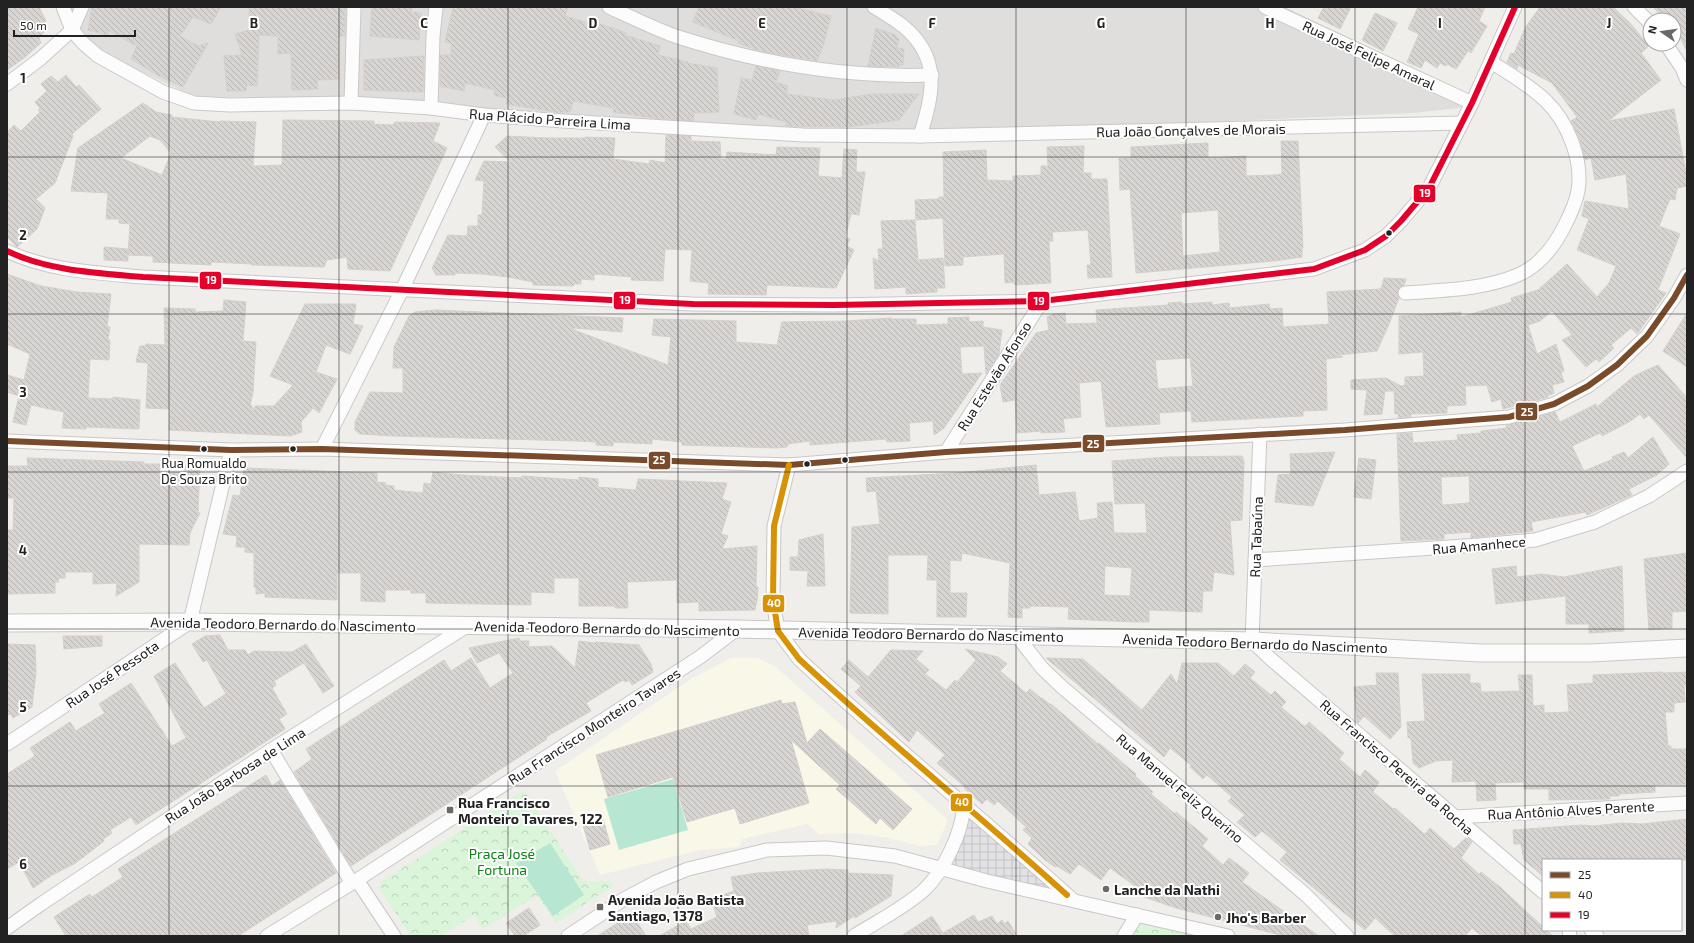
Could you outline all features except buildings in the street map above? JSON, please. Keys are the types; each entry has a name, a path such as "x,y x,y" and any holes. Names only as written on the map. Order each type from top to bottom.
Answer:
{"street":[{"name":"Rua Plácido Parreira Lima","path":"63,7 72,30 83,43 98,56 163,92 194,102 230,105 351,103 431,108 484,116 803,135 920,136"},
{"path":"7,84 40,59 72,30 82,7"},
{"path":"351,103 354,7"},
{"path":"431,108 433,36 436,7"},
{"path":"609,7 674,35 733,53 800,68 830,72 897,76 932,75"},
{"path":"874,7 903,26 919,42 928,59 932,75 932,93 920,136"},
{"name":"Rua José Felipe Amaral","path":"1265,7 1472,104"},
{"path":"7,251 38,262 66,268 136,277 693,304 834,305 1042,301 1314,269 1365,250 1386,236 1429,188 1472,104 1515,7"},
{"path":"1634,7 1642,15"},
{"path":"1671,52 1682,68 1687,80"},
{"path":"1405,293 1483,287 1519,275 1543,258 1562,232 1573,209 1578,191 1578,169 1572,144 1561,120 1546,101 1523,82 1491,62"},
{"path":"322,450 402,290 484,116"},
{"name":"Rua João Gonçalves de Morais","path":"920,136 1462,123"},
{"path":"7,441 231,450 322,450 789,465 946,452 1345,430 1509,417 1554,404 1588,386 1617,364 1647,336 1674,298 1687,275"},
{"name":"Rua Estevão Afonso","path":"946,452 1042,301"},
{"name":"Rua Tabaúna","path":"1252,640 1260,434"},
{"path":"190,622 231,450"},
{"path":"789,465 774,526 773,600 778,631 799,659 891,743 1074,902"},
{"name":"Rua Amanhece","path":"1255,560 1535,540 1595,522 1649,496 1687,471"},
{"name":"Avenida Teodoro Bernardo do Nascimento","path":"7,623 190,622 737,629 1252,640 1481,653 1590,652 1687,648"},
{"name":"Rua José Pessota","path":"7,744 190,622"},
{"name":"Rua João Barbosa de Lima","path":"7,928 47,899 271,750 466,626"},
{"name":"Rua Francisco Monteiro Tavares","path":"267,936 355,882 700,657 737,629"},
{"name":"Rua Manuel Feliz Querino","path":"1017,636 1042,668 1062,687 1306,895 1347,936"},
{"name":"Rua Francisco Pereira da Rocha","path":"1252,640 1272,660 1542,891"},
{"path":"271,750 355,882 394,936"},
{"name":"Rua Antônio Alves Parente","path":"1456,817 1687,803"},
{"path":"854,936 924,890 934,879 961,827 964,805"},
{"path":"568,936 624,899 656,882 688,870 767,850 826,848 895,856 940,869 1074,902 1228,936"},
{"path":"1124,936 1137,916"}],"shaded area":[{"path":"70,7 1285,7 1466,95 1460,108 1413,113 913,135 798,136 383,101 193,96 92,48 77,27"},
{"path":"731,658 757,658 776,667 948,820 937,845 919,846 889,838 855,833 819,834 807,824 742,839 740,847 700,850 600,875 555,771 691,679"},
{"path":"964,811 1063,899 942,869"}],"green space":[{"path":"673,779 688,830 619,850 604,799"},
{"name":"Praça José Fortuna","path":"524,790 583,881 611,881 613,886 556,923 537,895 483,929 474,915 441,936 411,936 380,890 379,886 382,881"},
{"path":"550,843 584,895 553,916 516,863"},
{"path":"1139,919 1212,936 1129,936"}],"transit line":[{"name":"19","path":"7,251 23,258 56,267 143,277 693,304 834,305 1042,301 1314,269 1365,250 1386,236 1429,188 1472,103 1515,7"},
{"name":"25","path":"7,441 231,450 322,449 789,465 946,452 1345,430 1509,417 1554,404 1588,386 1617,365 1647,336 1674,298 1687,275"},
{"name":"40","path":"789,465 774,526 773,600 778,631 799,659 1067,895"}],"place":[{"name":"Rua Romualdo De Souza Brito","path":"204,449"},
{"name":"Rua Francisco Monteiro Tavares, 122","path":"450,810"},
{"name":"Lanche da Nathi","path":"1106,889"},
{"name":"Avenida João Batista Santiago, 1378","path":"600,907"},
{"name":"Jho's Barber","path":"1218,917"}]}
